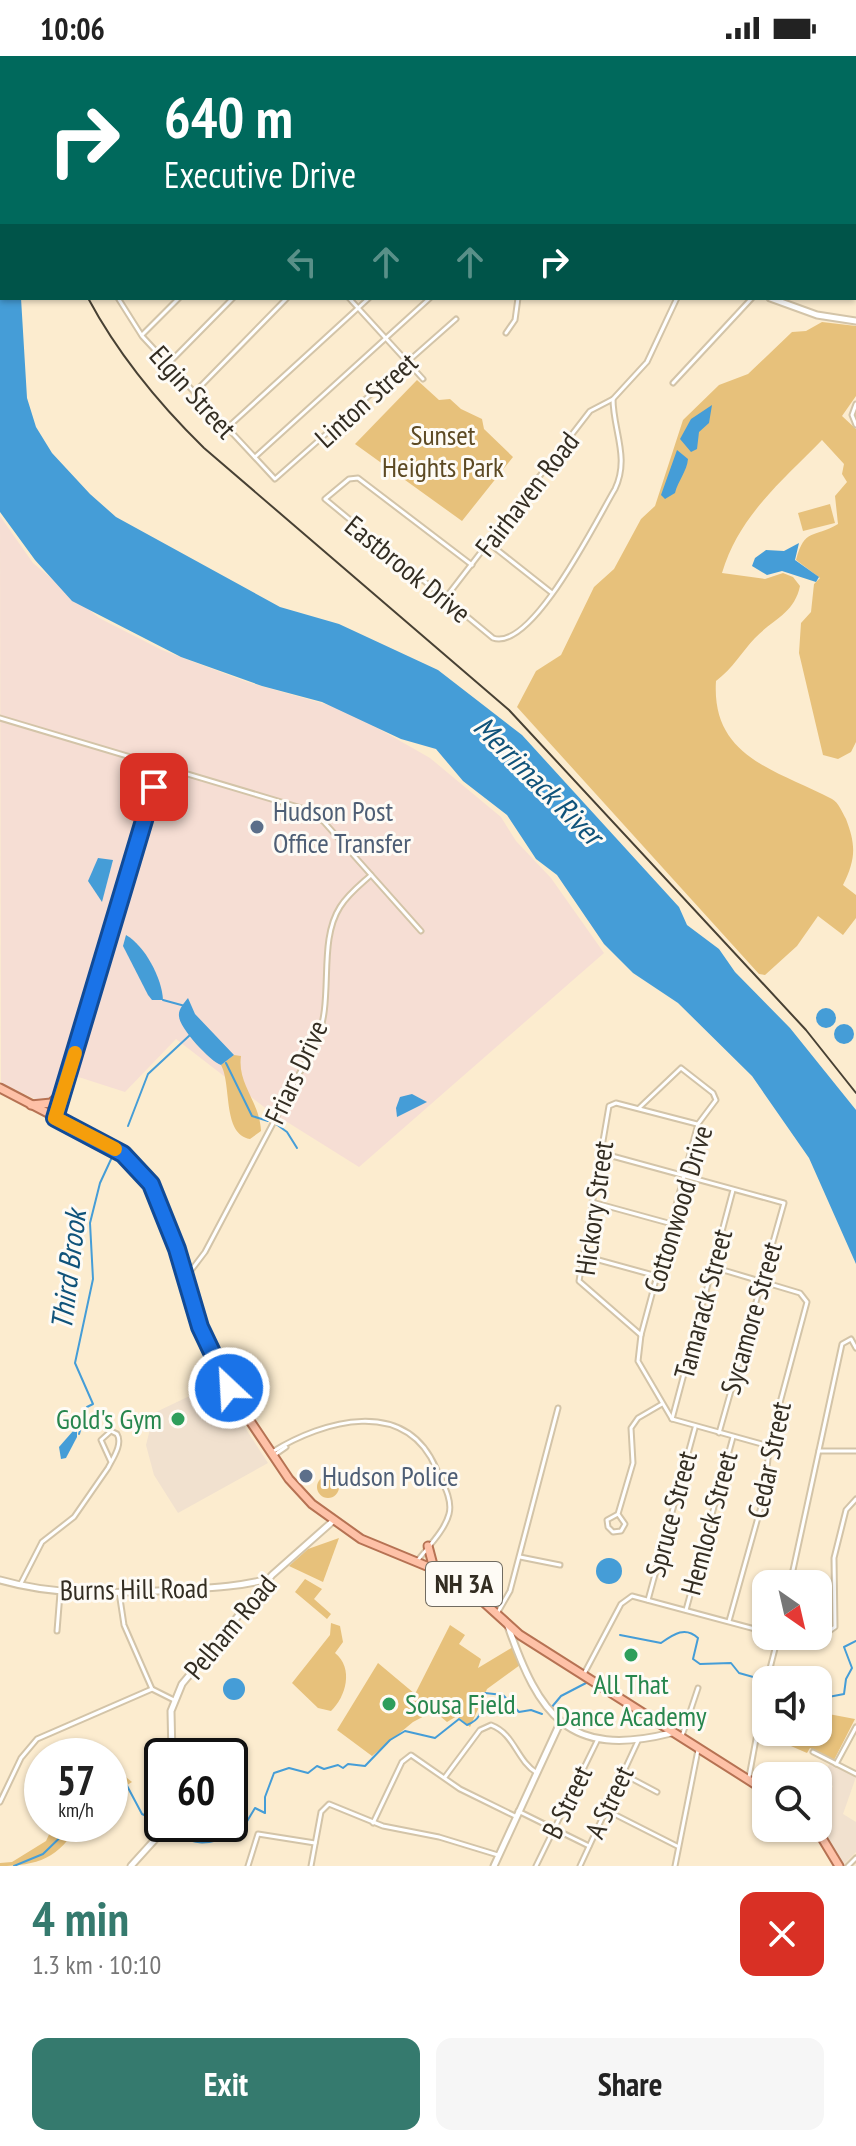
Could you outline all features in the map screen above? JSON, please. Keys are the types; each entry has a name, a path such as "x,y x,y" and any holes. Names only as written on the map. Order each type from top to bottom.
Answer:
{"main road":[{"name":"NH 3A","path":"0,1088 115,1148 142,1171 157,1196 182,1264 200,1327 228,1386 300,1492 333,1521 367,1542 434,1567 467,1586 508,1626 752,1783"},
{"path":"29,1104 51,1103 64,1091"},
{"path":"428,1546 434,1567"},
{"path":"824,1842 839,1866"}],"street":[{"name":"Elgin Street","path":"119,300 142,336 275,479"},
{"path":"142,336 177,300"},
{"path":"168,364 231,300"},
{"path":"194,393 285,300"},
{"path":"351,300 423,379"},
{"path":"227,429 367,300"},
{"path":"254,458 428,300"},
{"path":"506,333 515,320 518,300"},
{"name":"Fairhaven Road","path":"447,597 590,411 613,399 650,357 676,300"},
{"path":"673,383 750,300"},
{"path":"776,300 817,315 856,321"},
{"name":"Linton Street","path":"275,479 456,319"},
{"path":"490,544 552,593 619,482 622,453 613,399"},
{"path":"856,404 852,418 856,425"},
{"name":"Eastbrook Drive","path":"472,565 358,478 349,479 325,499 493,638 507,638 534,620 552,593"},
{"path":"0,718 308,810 324,822 421,931"},
{"path":"55,1118 161,766"},
{"name":"Friars Drive","path":"186,1279 193,1264 205,1252 320,1033 334,920 346,899 371,875"},
{"name":"Cottonwood Drive","path":"639,1108 673,1071 685,1069 715,1096 714,1104 698,1124 641,1335 638,1361 672,1419"},
{"name":"Hickory Street","path":"639,1108 612,1103 582,1256 581,1285 641,1335"},
{"path":"639,1108 698,1124"},
{"path":"601,1153 733,1189"},
{"name":"Sycamore Street","path":"719,1433 784,1203 733,1189"},
{"name":"Tamarack Street","path":"672,1419 733,1189"},
{"path":"592,1202 672,1224"},
{"path":"582,1256 657,1276"},
{"path":"182,1264 193,1264"},
{"path":"713,1267 762,1282"},
{"name":"Cedar Street","path":"729,1621 764,1496 769,1446 806,1299 800,1293 762,1282"},
{"path":"793,1570 842,1344 847,1338 856,1348"},
{"path":"618,1514 633,1465 631,1428 638,1418 662,1404"},
{"path":"495,1614 507,1599 520,1557 558,1408"},
{"path":"672,1419 695,1428 769,1446"},
{"path":"272,1455 313,1432 366,1421 390,1423 408,1431 428,1452 449,1501 446,1521 418,1560"},
{"name":"Spruce Street","path":"648,1600 695,1428"},
{"path":"20,1585 42,1542 74,1517 111,1462 119,1442 117,1434 111,1431 101,1440 111,1462"},
{"name":"Hemlock Street","path":"686,1610 733,1437"},
{"path":"819,1451 856,1451"},
{"path":"832,1629 835,1627 834,1558 843,1518 848,1506 856,1499"},
{"path":"618,1514 625,1519 625,1526 613,1532 607,1521 611,1515 618,1514"},
{"name":"Pelham Road","path":"171,1738 174,1700 182,1684 269,1579 333,1521"},
{"path":"520,1557 560,1565"},
{"name":"Burns Hill Road","path":"0,1580 60,1593 225,1587 269,1579"},
{"path":"119,1592 122,1617 152,1689 174,1700"},
{"path":"57,1631 60,1593"},
{"path":"583,1676 624,1600 632,1596 752,1628"},
{"path":"508,1626 535,1693 560,1723 598,1739 671,1733"},
{"path":"680,1739 698,1688"},
{"path":"0,1802 21,1758 37,1739 152,1689"},
{"path":"494,1866 560,1723"},
{"path":"445,1777 480,1730 491,1725 508,1735 524,1763 537,1773"},
{"path":"836,1764 856,1727"},
{"name":"A Street","path":"580,1866 639,1738"},
{"name":"B Street","path":"536,1866 598,1739"},
{"path":"747,1780 754,1763 755,1746"},
{"path":"675,1866 698,1750"},
{"path":"813,1752 856,1774"},
{"path":"373,1823 407,1756 419,1758 445,1777 516,1814 554,1828 589,1846"},
{"path":"623,1774 657,1792"},
{"path":"311,1866 323,1808 333,1804 373,1823 439,1837 498,1855"},
{"path":"606,1810 679,1847"},
{"path":"248,1866 258,1834 315,1843"},
{"path":"131,1866 153,1842"},
{"path":"848,1866 856,1858"}],"shaded area":[{"path":"0,516 33,563 99,618 162,650 247,682 346,710 430,758 501,817 516,841 551,878 604,953 359,1167 268,1110 176,1039 125,1092 63,1072 58,1094 52,1101 39,1101 1,1083"},
{"path":"221,1381 231,1406 268,1463 178,1513 154,1475 146,1445 154,1413"},
{"path":"832,1764 856,1777 843,1814 856,1822 856,1852 843,1865 829,1842 832,1842"}],"green space":[{"path":"822,322 856,326 856,396 842,416 856,429 856,742 851,752 838,759 823,755 799,653 801,623 811,612 814,584 820,578 796,560 807,538 838,524 835,496 847,482 842,474 844,464 822,440 763,501 729,553 722,573 765,579 783,573 793,577 800,586 788,610 755,638 716,681 717,707 724,728 736,745 752,758 838,805 852,837 852,860 843,885 856,895 856,918 843,935 818,916 797,946 765,975 759,974 517,707 536,671 561,655 594,587 614,569 641,519 655,506 683,420 719,385 748,374 792,332 806,331"},
{"name":"Sunset Heights Park","path":"417,380 439,400 450,399 461,409 482,419 484,429 513,457 462,521 355,444"},
{"path":"830,504 835,523 803,531 798,513"},
{"path":"234,1055 241,1056 242,1075 260,1121 261,1131 250,1139 241,1135 231,1119 221,1065"},
{"path":"328,1476 336,1479 339,1487 336,1495 328,1498 320,1495 317,1487 320,1479"},
{"path":"339,1538 323,1582 289,1566 308,1549"},
{"path":"305,1579 322,1589 314,1599 331,1614 327,1619 295,1592"},
{"path":"331,1623 340,1626 343,1642 335,1653 344,1666 346,1682 341,1698 331,1711 318,1708 292,1683 330,1635"},
{"path":"450,1625 465,1635 459,1644 481,1659 478,1668 513,1647 520,1665 487,1689 470,1727 457,1716 447,1722 434,1711 413,1722 372,1756 337,1730 378,1663 415,1694"},
{"path":"832,1715 855,1719 834,1760 810,1748 807,1753 791,1746 832,1746"},
{"path":"44,1842 66,1842 36,1862 0,1866 0,1863 12,1862"}],"water":[{"name":"Merrimack River","path":"0,300 21,300 27,398 36,427 52,453 90,494 116,517 280,607 339,624 438,670 522,735 679,907 687,925 719,949 735,972 790,1028 856,1110 856,1264 809,1158 752,1076 678,1003 633,973 604,944 557,875 536,859 507,815 463,781 436,749 401,739 322,702 262,686 181,657 72,601 35,560 0,512"},
{"path":"712,405 709,423 699,432 697,449 691,452 680,439 691,419"},
{"path":"677,450 688,459 675,493 665,499 661,495"},
{"path":"799,543 795,560 819,577 816,582 782,571 767,575 752,566 755,558 766,550 784,551"},
{"path":"98,858 113,860 102,902 88,881"},
{"path":"126,935 140,947 151,963 163,1000 152,1000 148,995 123,946"},
{"path":"188,998 195,1014 234,1055 221,1065 196,1044 180,1021 179,1011"},
{"path":"826,1008 833,1011 836,1018 833,1025 826,1028 819,1025 816,1018 819,1011"},
{"path":"844,1024 851,1027 854,1034 851,1041 844,1044 837,1041 834,1034 837,1027"},
{"path":"412,1094 427,1102 397,1117 400,1097"},
{"path":"73,1431 77,1431 77,1437 66,1458 61,1459 59,1447"},
{"path":"609,1558 618,1562 622,1571 618,1580 609,1584 600,1580 596,1571 600,1562"},
{"path":"234,1678 242,1681 245,1689 242,1697 234,1700 226,1697 223,1689 226,1681"}],"waterway":[{"name":"Third Brook","path":"163,1000 185,1006"},
{"name":"Third Brook","path":"128,1126 148,1074 190,1035"},
{"name":"Third Brook","path":"226,1063 252,1116 268,1121"},
{"name":"Third Brook","path":"276,1124 287,1132 297,1148"},
{"name":"Third Brook","path":"79,1434 87,1407 93,1404 75,1363 93,1279 90,1223 100,1183 113,1155"},
{"path":"620,1635 661,1643 675,1634 689,1632 698,1638 693,1659 700,1664 731,1663 739,1673 752,1677"},
{"path":"832,1696 844,1694 846,1679 852,1668 844,1647 856,1641"},
{"path":"551,1708 561,1696 586,1683"},
{"path":"248,1820 255,1808 265,1813 265,1797 274,1773 289,1768 308,1773 317,1766 324,1769 338,1765 343,1768 348,1764 365,1766 390,1740 405,1731 435,1738 459,1719 467,1725 471,1723 479,1716 479,1701 485,1693 503,1695 519,1712 531,1710 542,1714"},
{"path":"128,1788 144,1815"},
{"path":"14,1866 43,1854 55,1842"}],"railway":[{"path":"89,300 126,359 187,431 509,710 806,1030 856,1093"}],"slow traffic":[{"path":"75,1053 55,1118 115,1149"}],"place":[{"name":"Hudson Post Office Transfer","path":"257,827"},
{"name":"Gold's Gym","path":"178,1419"},
{"name":"Hudson Police","path":"306,1476"},
{"name":"All That Dance Academy","path":"631,1655"},
{"name":"Sousa Field","path":"389,1704"}],"route":[{"path":"154,787 55,1118 123,1154 151,1184 177,1249 200,1327 229,1388"}]}
